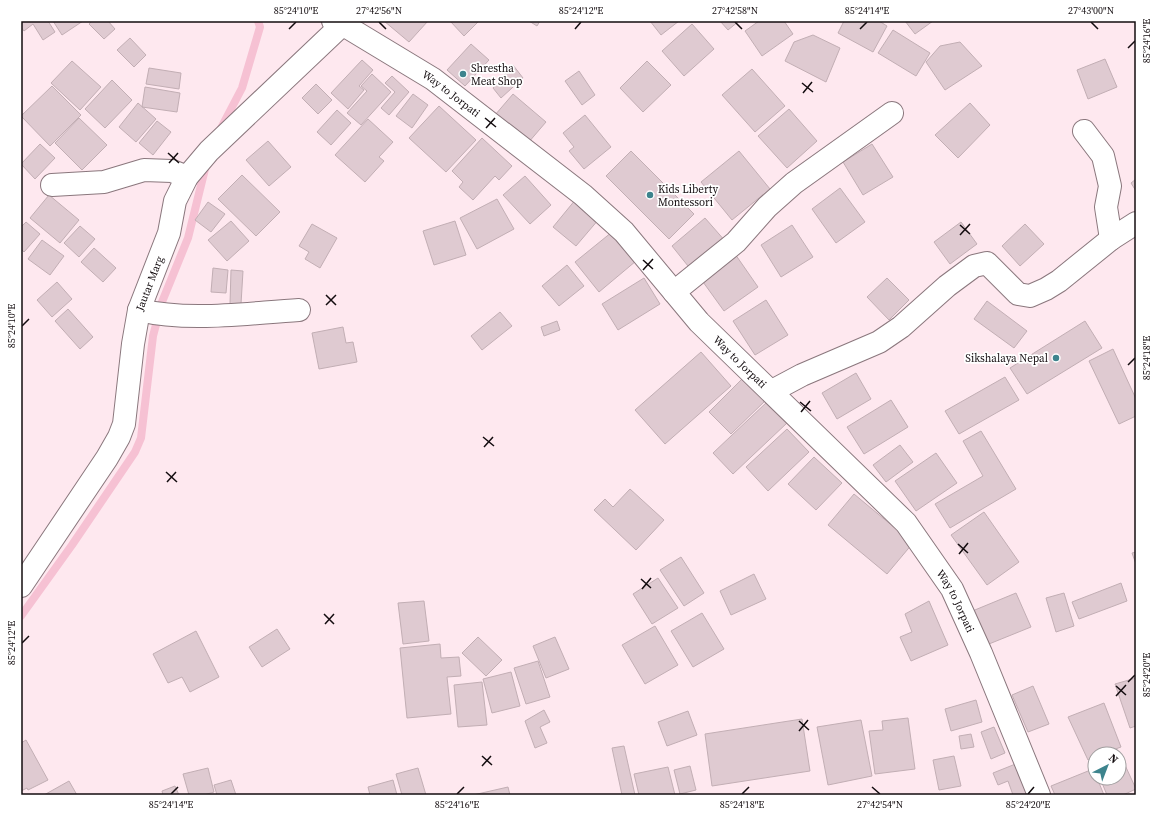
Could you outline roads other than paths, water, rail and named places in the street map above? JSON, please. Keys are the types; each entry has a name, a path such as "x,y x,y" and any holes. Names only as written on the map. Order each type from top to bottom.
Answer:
{"street":[{"name":"Jautar Marg","path":"21,586 107,458 119,437 124,424 132,344 145,312 168,233 175,201 186,177 210,151 341,22"},
{"name":"Way to Jorpati","path":"341,22 434,79 583,195 624,232 699,322 772,391 906,523 952,590 981,652 1039,795"},
{"path":"674,292 736,242 767,207 794,183 892,113"},
{"path":"1084,131 1102,156 1108,178 1110,186 1106,207 1111,239"},
{"path":"52,185 104,182 144,170 172,171 186,177"},
{"path":"772,391 802,374 879,342 901,327 947,286 974,266 987,262 1018,294 1030,296 1059,281 1111,239 1136,223"},
{"path":"145,312 192,316 299,310"}],"waterway":[{"path":"220,130 242,88 260,27 258,21"},
{"path":"21,616 72,545 135,452 141,438 153,336 162,302 188,238 206,165"}],"place":[{"name":"Shrestha Meat Shop","path":"463,74"},
{"name":"Kids Liberty Montessori","path":"650,195"},
{"name":"Sikshalaya Nepal","path":"1056,358"}]}
